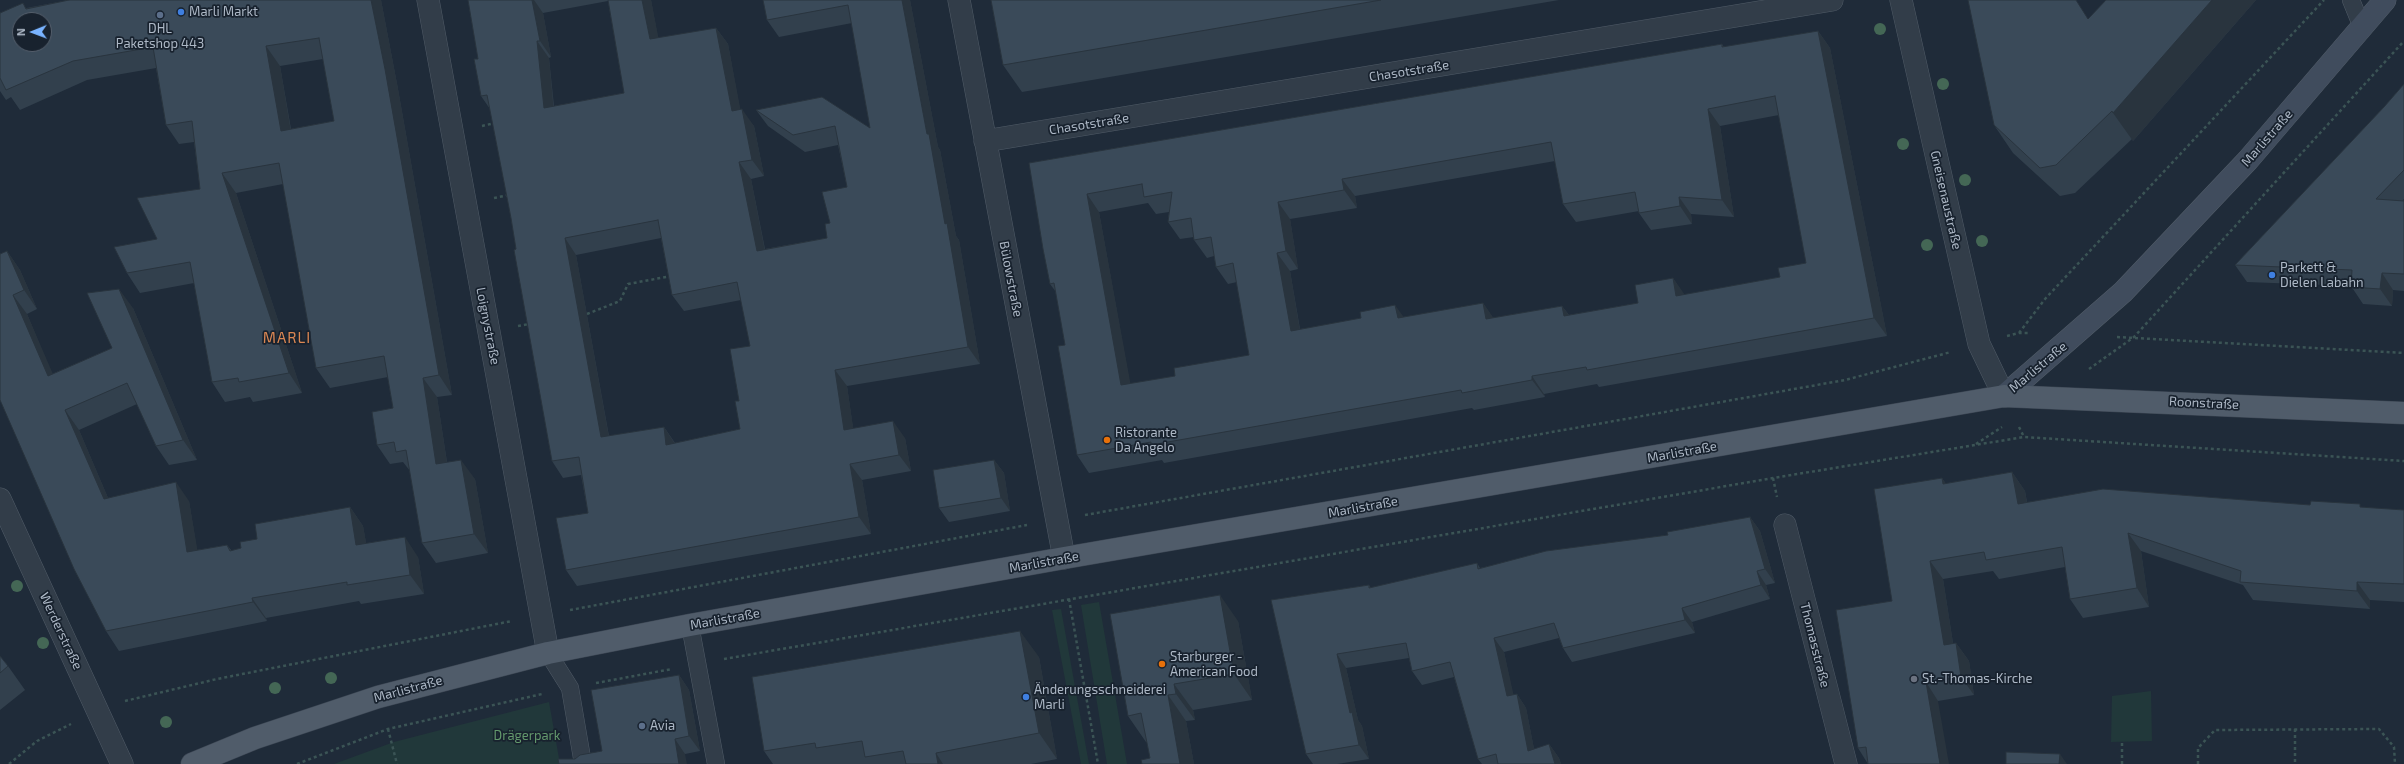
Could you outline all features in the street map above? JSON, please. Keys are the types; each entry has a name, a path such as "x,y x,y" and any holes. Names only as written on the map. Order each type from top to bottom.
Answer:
{"main road":[{"name":"Marlistraße","path":"192,764 255,738 378,697 548,653 690,625 1064,558 2004,396 2123,292 2248,160 2385,0"},
{"name":"Roonstraße","path":"2004,396 2404,412"}],"street":[{"name":"Loignystraße","path":"428,0 548,653"},
{"name":"Bülowstraße","path":"959,0 1064,558"},
{"name":"Chasotstraße","path":"985,141 1832,0"},
{"name":"Gneisenaustraße","path":"1901,0 1977,336 2004,396"},
{"name":"Werderstraße","path":"0,499 122,764"},
{"name":"Thomasstraße","path":"1785,525 1846,764"}],"lane":[{"path":"2351,0 2362,27"},
{"path":"690,625 716,764"},
{"path":"548,653 570,688 583,764"}],"path":[{"path":"2019,333 2045,299 2324,0"},
{"path":"2404,41 2134,337 2404,353"},
{"path":"588,314 620,301 628,284 677,274"},
{"path":"217,679 657,592 1845,380 1924,359"},
{"path":"297,764 388,729 570,688 1069,599 1765,479 2024,437 2404,461"},
{"path":"1069,599 1098,764"},
{"path":"388,729 397,764"},
{"path":"2198,764 2198,748 2215,730 2295,729 2378,729 2394,747 2395,764"},
{"path":"2295,729 2295,764"},
{"path":"2122,741 2122,764"}],"green space":[{"path":"1099,602 1127,764 1107,764 1081,605"},
{"path":"1061,609 1089,764 1081,764 1052,610"},
{"path":"2151,691 2152,741 2111,742 2112,696"},
{"name":"Drägerpark","path":"549,702 560,764 334,764 394,742"}],"building":[{"path":"69,0 371,0 385,69 439,375 423,378 436,464 461,460 474,534 422,543 406,450 396,452 394,442 377,445 372,412 393,408 384,356 316,368 279,163 222,173 289,373 239,382 238,378 212,382 190,262 127,273 114,247 157,239 137,198 200,189 192,121 166,125 153,47 73,61 6,90 0,78 0,13 23,3 26,9","holes":["319,38 334,121 281,131 266,46"]},
{"path":"468,0 532,0 540,41 537,41 544,108 624,93 608,0 642,0 650,39 716,28 732,111 742,109 752,160 739,162 757,251 827,238 825,224 830,223 822,192 847,187 835,126 793,135 756,110 822,97 870,128 848,5 767,20 763,0 902,0 927,134 929,134 945,224 947,223 968,347 835,370 844,430 893,421 899,455 850,464 859,517 566,570 556,518 588,513 579,457 552,461 514,250 516,249 511,218 487,95 481,96 474,59 478,59","holes":["658,220 672,295 737,282 750,346 730,349 739,401 735,401 740,429 666,445 664,427 601,437 565,238"]},
{"path":"991,0 1381,0 1003,65"},
{"path":"1968,0 2076,0 2088,19 2106,0 2212,0 2113,113 2112,111 2056,165 2040,168 1994,125"},
{"path":"1818,31 1874,318 1587,370 1586,367 1532,376 1532,380 1462,393 1461,390 1151,445 1151,442 1077,455 1058,346 1065,345 1054,283 1050,284 1043,249 1029,163 1722,44 1722,47","holes":["1775,96 1806,263 1778,268 1780,277 1676,296 1673,278 1635,285 1638,303 1564,316 1562,306 1486,319 1483,303 1398,318 1395,305 1360,312 1361,318 1291,331 1277,253 1286,251 1278,202 1344,190 1342,179 1551,142 1563,204 1635,192 1639,213 1680,206 1679,197 1722,200 1708,109","1142,184 1144,197 1172,192 1168,222 1191,218 1194,240 1211,237 1216,267 1233,263 1249,355 1174,368 1175,376 1121,385 1087,194"]},
{"path":"2404,84 2404,170 2376,199 2404,201 2404,274 2382,273 2380,289 2351,287 2352,270 2235,265 2384,107"},
{"path":"7,251 24,290 13,295 48,376 112,348 87,293 119,289 183,440 156,446 127,383 65,410 104,499 176,482 187,552 227,545 230,551 241,548 240,542 257,539 255,524 350,507 356,545 405,537 410,575 347,585 347,582 252,598 253,602 106,631 74,569 0,400 0,254"},
{"path":"994,460 1001,498 939,508 933,470"},
{"path":"2012,472 2018,504 2103,489 2310,505 2311,501 2360,504 2360,507 2404,510 2404,584 2357,582 2357,591 2240,582 2241,571 2128,533 2137,588 2070,599 2062,547 1986,560 1984,552 1930,561 1944,645 1956,643 1961,677 1926,682 1940,764 1868,764 1866,747 1858,748 1836,610 1892,601 1874,489 1942,478 1943,484"},
{"path":"1750,517 1765,569 1757,571 1761,585 1682,608 1685,620 1563,648 1554,623 1494,638 1507,696 1517,694 1528,751 1549,744 1555,764 1498,764 1496,754 1478,759 1450,662 1412,671 1406,643 1337,654 1350,713 1352,712 1359,745 1306,754 1271,600 1369,585 1369,588 1477,563 1478,569 1546,551 1668,535 1667,532"},
{"path":"1220,595 1234,674 1174,684 1176,694 1168,695 1180,764 1142,764 1141,760 1150,758 1141,713 1128,716 1110,614"},
{"path":"1020,631 1039,733 936,753 938,764 906,764 903,751 865,757 862,741 816,748 815,743 764,751 752,677"},
{"path":"0,656 8,666 0,673"},
{"path":"679,675 689,736 675,739 679,764 559,764 558,759 575,759 580,755 602,751 591,690"},
{"path":"2006,752 2060,754 2059,764 2006,764"}],"place":[{"name":"Marli Markt","path":"181,12"},
{"name":"DHL Paketshop 443","path":"160,15"},
{"name":"Parkett & Dielen Labahn","path":"2272,275"},
{"name":"Ristorante Da Angelo","path":"1107,440"},
{"name":"Starburger - American Food","path":"1162,664"},
{"name":"St.-Thomas-Kirche","path":"1914,679"},
{"name":"Änderungsschneiderei Marli","path":"1026,697"},
{"name":"Avia","path":"642,726"}],"district":[{"name":"MARLI","path":"287,338"}]}
